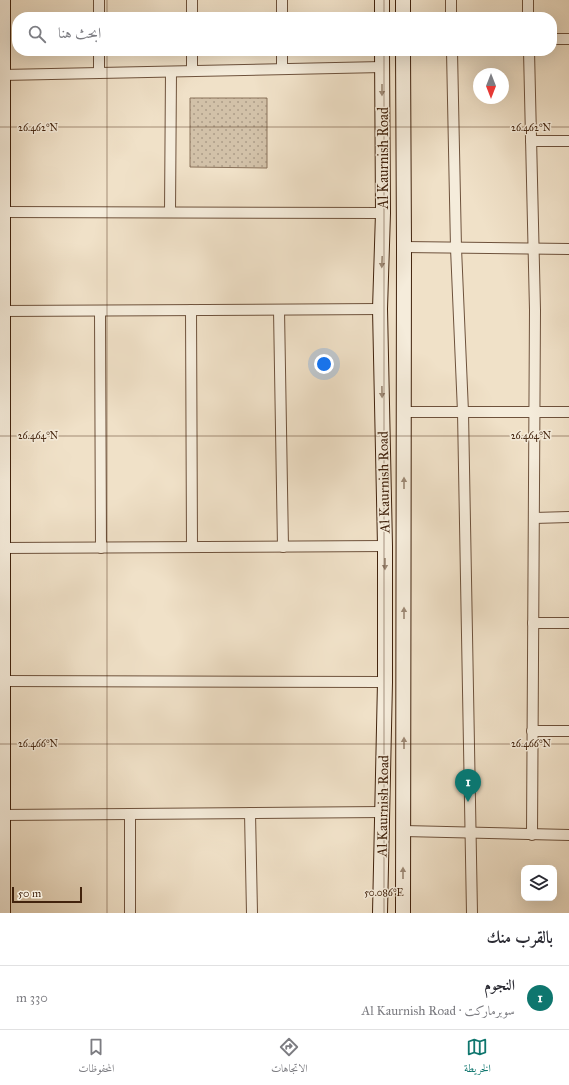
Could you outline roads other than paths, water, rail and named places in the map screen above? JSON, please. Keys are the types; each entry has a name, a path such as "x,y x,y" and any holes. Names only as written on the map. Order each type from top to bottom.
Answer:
{"street":[{"path":"3,0 2,264 4,913"},
{"path":"99,0 99,12"},
{"path":"192,0 192,12"},
{"path":"282,0 282,12"},
{"path":"382,0 382,12"},
{"path":"403,0 403,12"},
{"path":"451,0 451,12"},
{"path":"528,0 528,12"},
{"path":"557,39 569,39"},
{"path":"99,56 99,73"},
{"path":"192,56 192,71"},
{"path":"282,56 282,69"},
{"name":"Al Kaurnish Road","path":"380,913 385,682 385,546 380,309 383,213 382,56"},
{"name":"Al Kaurnish Road","path":"403,56 403,913"},
{"path":"452,56 456,248 463,412 472,913"},
{"path":"529,56 535,310 532,835"},
{"path":"3,75 382,67"},
{"path":"170,212 171,72"},
{"path":"531,141 569,141"},
{"path":"383,162 388,182 389,241 392,246 569,249"},
{"path":"3,212 383,213"},
{"path":"3,311 380,309"},
{"path":"191,310 192,547"},
{"path":"279,310 282,547"},
{"path":"100,311 101,548"},
{"path":"404,412 569,412"},
{"path":"534,518 569,517"},
{"path":"3,548 385,546"},
{"path":"533,623 569,623"},
{"path":"0,663 3,681"},
{"path":"3,681 385,682"},
{"path":"532,731 569,731"},
{"path":"3,815 382,812"},
{"path":"250,813 252,913"},
{"path":"130,814 130,913"},
{"path":"404,831 569,835"}],"place":[{"name":"النجوم","path":"468,802"}]}
